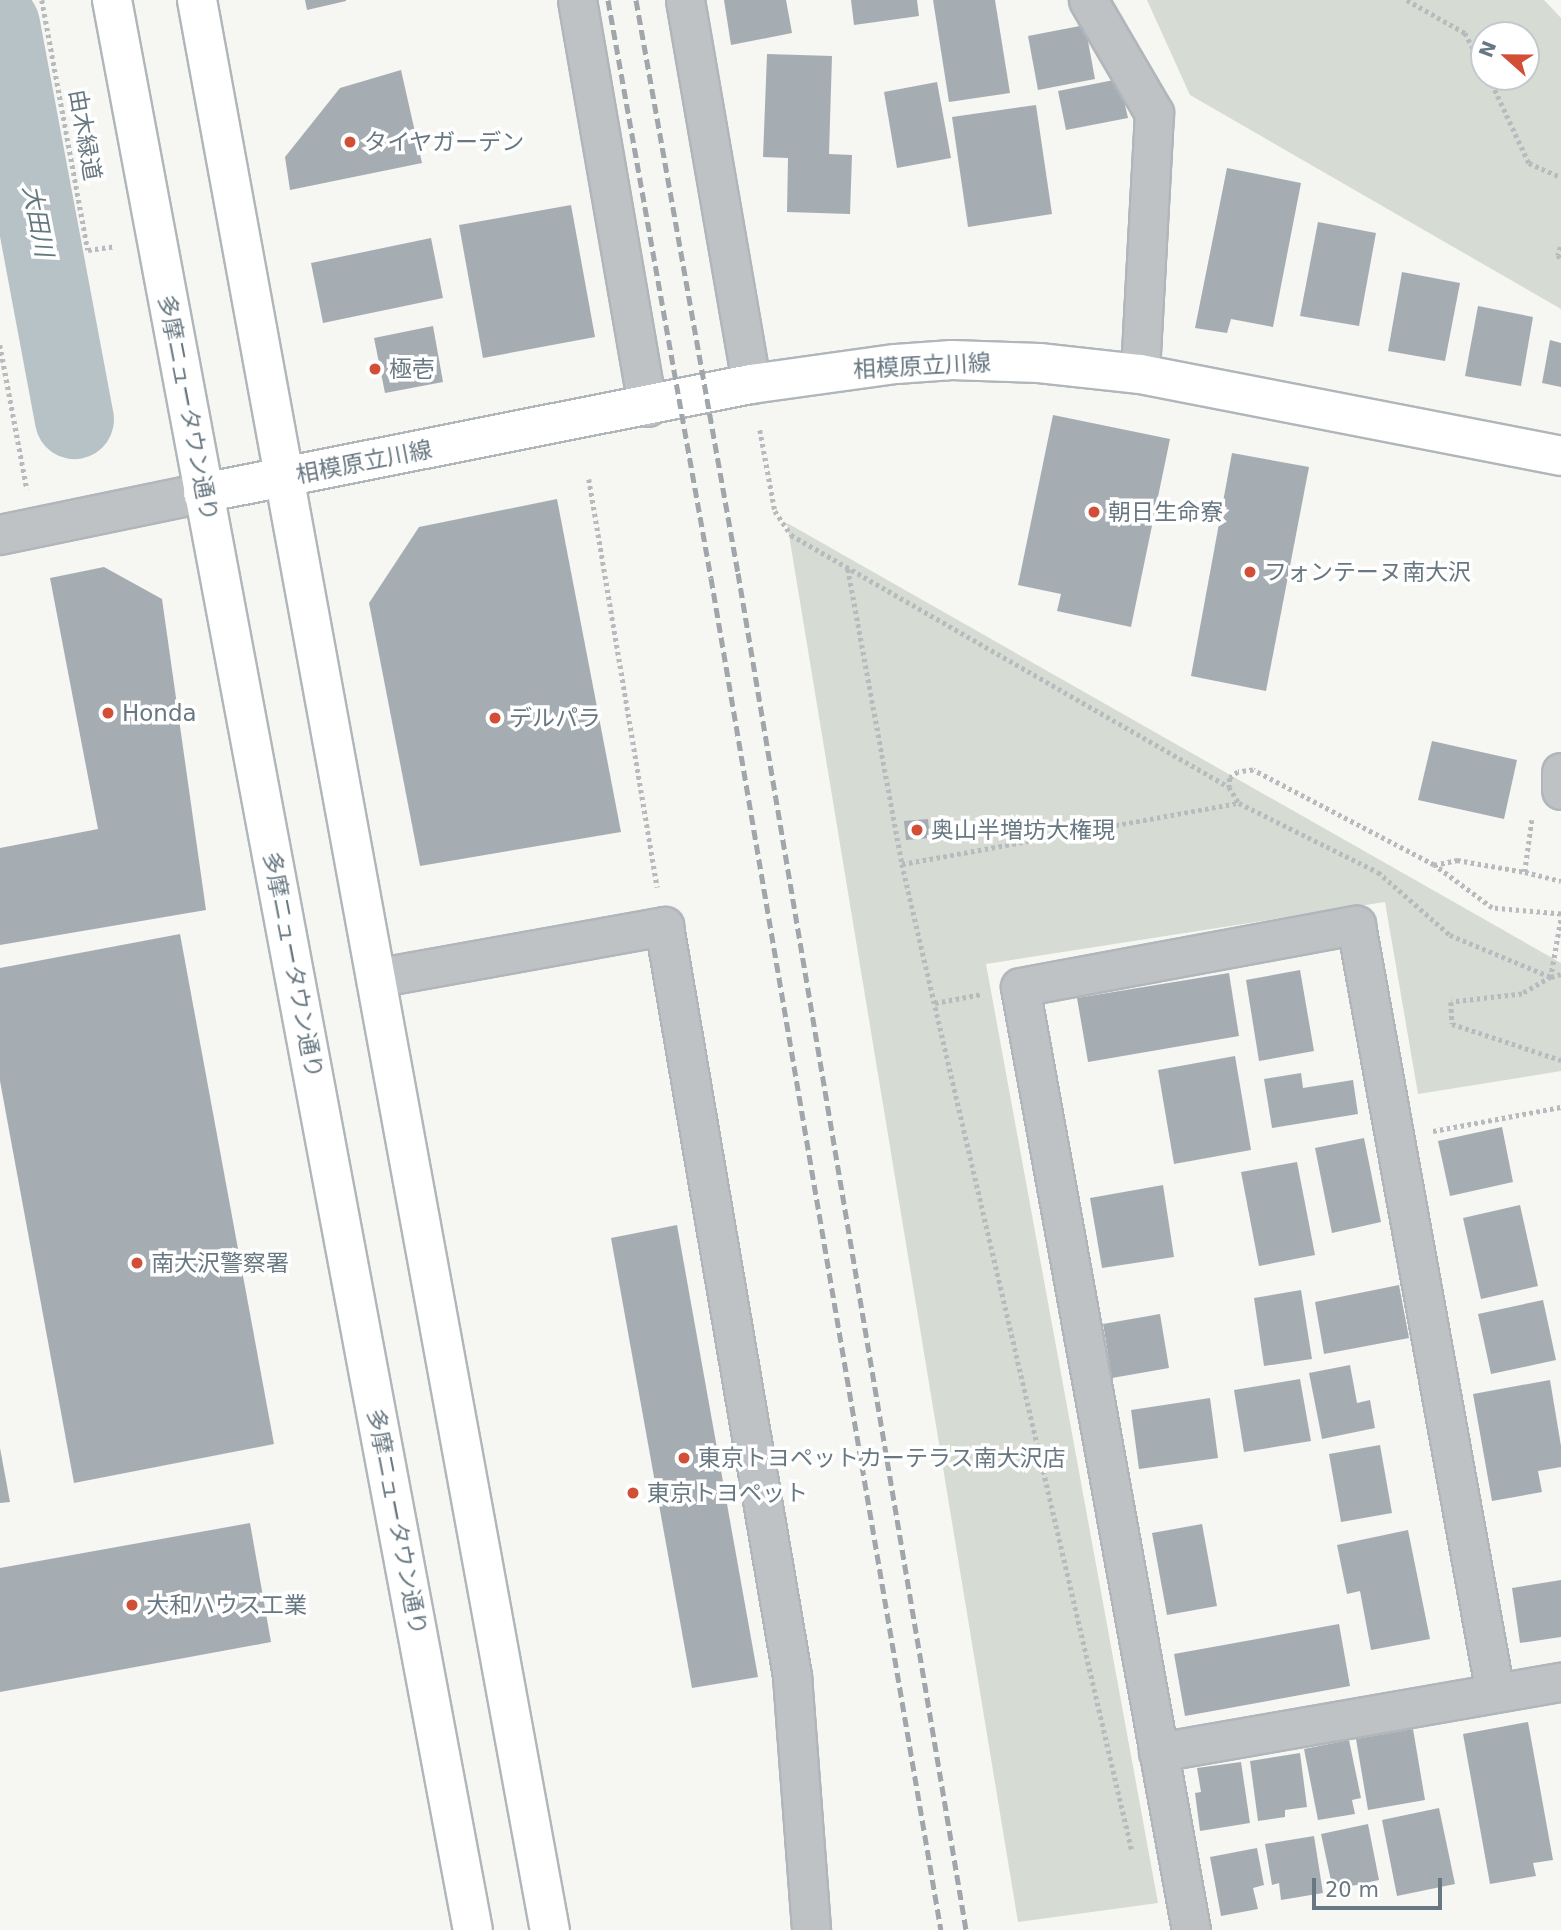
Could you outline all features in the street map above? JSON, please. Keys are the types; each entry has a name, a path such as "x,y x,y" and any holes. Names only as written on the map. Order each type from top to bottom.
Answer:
{"main road":[{"name":"多摩ニュータウン通り","path":"112,0 473,1930"},
{"path":"197,0 550,1930"},
{"name":"相模原立川線","path":"203,493 647,407 751,384 896,364 952,360 1040,363 1140,374 1561,456"}],"street":[{"path":"577,0 647,407"},
{"path":"685,0 751,384"},
{"path":"1088,0 1154,113 1140,374"},
{"path":"0,535 203,493"},
{"path":"1561,772 1561,790"},
{"path":"1191,1930 1020,987 1356,925 1495,1693"},
{"path":"375,978 664,926 792,1676 811,1930"},
{"path":"1158,1752 1561,1682"}],"path":[{"name":"由木緑道","path":"42,0 88,250 116,246"},
{"path":"1407,0 1465,33 1470,42"},
{"path":"1496,91 1529,163 1561,177"},
{"path":"1561,247 1558,255 1561,259"},
{"path":"0,345 28,495"},
{"path":"760,430 775,511 791,535 1229,787 1239,803 1378,872 1450,934 1551,977"},
{"path":"589,479 664,926"},
{"path":"848,569 902,864 1134,1862"},
{"path":"1229,787 1230,778 1238,772 1253,770 1434,864 1492,908 1561,914"},
{"path":"902,864 1239,803"},
{"path":"1525,872 1532,818"},
{"path":"1434,864 1457,860 1561,881"},
{"path":"1551,977 1561,920"},
{"path":"1561,974 1522,994 1451,1002 1452,1024 1561,1060"},
{"path":"1395,1138 1561,1107"}],"shaded area":[{"path":"1147,0 1544,0 1561,18 1561,309 1190,95"},
{"path":"787,523 1561,963 1561,1071 1418,1094 1385,902 986,964 1158,1903 1018,1922"}],"building":[{"path":"305,0 346,0 346,1 307,10"},
{"path":"724,0 786,0 792,33 731,45"},
{"path":"851,0 917,0 919,16 854,25"},
{"path":"933,0 995,0 1010,93 949,102"},
{"path":"1085,25 1095,79 1038,90 1028,36"},
{"path":"767,54 832,56 829,154 852,155 850,214 787,212 788,158 763,157"},
{"path":"401,70 422,163 290,190 285,157 340,88"},
{"path":"1119,79 1128,118 1066,130 1058,91"},
{"path":"937,82 951,158 897,168 884,92"},
{"path":"1036,105 1052,214 968,227 952,117"},
{"path":"1227,168 1301,183 1273,327 1231,319 1227,333 1195,328"},
{"path":"571,205 595,337 483,358 459,225"},
{"path":"1318,222 1376,233 1359,326 1300,316"},
{"path":"431,238 443,298 323,323 311,263"},
{"path":"1402,272 1460,283 1445,361 1388,351"},
{"path":"1478,306 1533,317 1521,386 1465,376"},
{"path":"433,326 443,382 385,393 374,338"},
{"path":"1550,340 1561,343 1561,387 1542,383"},
{"name":"朝日生命寮","path":"1053,415 1170,439 1131,627 1057,611 1061,594 1018,585"},
{"name":"フォンテーヌ南大沢","path":"1232,453 1309,467 1266,691 1191,676"},
{"name":"デルパラ","path":"557,499 621,832 420,866 369,603 419,527"},
{"path":"104,567 162,599 206,910 0,945 0,848 98,829 50,578"},
{"path":"1432,741 1517,760 1504,819 1418,800"},
{"name":"奥山半増坊大権現","path":"928,819 930,838 906,840 904,821"},
{"name":"南大沢警察署","path":"180,934 274,1444 74,1483 0,1081 0,968"},
{"path":"1300,970 1314,1051 1259,1061 1246,980"},
{"path":"1229,973 1239,1036 1088,1062 1077,998"},
{"path":"1235,1056 1251,1150 1174,1164 1158,1070"},
{"path":"1301,1073 1303,1088 1353,1080 1358,1114 1272,1128 1264,1079"},
{"path":"1502,1127 1513,1182 1450,1196 1438,1141"},
{"path":"1364,1138 1381,1222 1332,1233 1315,1148"},
{"path":"1297,1162 1315,1255 1259,1266 1241,1172"},
{"path":"1163,1185 1174,1257 1102,1268 1090,1198"},
{"path":"1520,1205 1538,1286 1481,1299 1463,1218"},
{"name":"東京トヨペットカーテラス南大沢店","path":"677,1225 758,1677 692,1688 611,1238"},
{"path":"1399,1285 1409,1338 1324,1354 1315,1302"},
{"path":"1301,1290 1312,1359 1264,1366 1254,1298"},
{"path":"1543,1300 1556,1360 1491,1374 1478,1314"},
{"path":"1160,1314 1169,1368 1112,1378 1103,1324"},
{"path":"1350,1365 1357,1403 1370,1400 1375,1428 1322,1439 1309,1373"},
{"path":"1300,1379 1311,1441 1244,1452 1234,1390"},
{"path":"1550,1380 1561,1446 1561,1467 1538,1471 1542,1492 1492,1501 1473,1394"},
{"path":"1210,1398 1218,1458 1139,1469 1131,1410"},
{"path":"1380,1445 1392,1513 1341,1522 1329,1454"},
{"path":"0,1448 10,1502 0,1503"},
{"name":"大和ハウス工業","path":"250,1523 271,1642 0,1692 0,1568"},
{"path":"1202,1524 1217,1606 1167,1615 1152,1533"},
{"path":"1408,1530 1430,1639 1371,1650 1360,1591 1347,1594 1337,1545"},
{"path":"1561,1580 1561,1637 1520,1643 1512,1588"},
{"path":"1339,1624 1350,1686 1185,1716 1174,1654"},
{"path":"1528,1722 1553,1860 1533,1863 1536,1876 1490,1884 1463,1734"},
{"path":"1413,1729 1425,1800 1368,1810 1356,1739"},
{"path":"1349,1740 1361,1798 1352,1800 1355,1814 1318,1820 1304,1749"},
{"path":"1300,1753 1307,1807 1285,1810 1285,1817 1258,1821 1250,1761"},
{"path":"1241,1762 1250,1823 1200,1831 1195,1793 1201,1792 1197,1768"},
{"path":"1439,1808 1455,1884 1397,1896 1382,1820"},
{"path":"1368,1824 1379,1880 1333,1890 1321,1834"},
{"path":"1314,1836 1323,1893 1281,1900 1279,1883 1272,1885 1265,1844"},
{"path":"1257,1848 1264,1885 1253,1888 1258,1909 1221,1916 1210,1857"}],"waterway":[{"name":"大田川","path":"0,24 74,419"}],"railway":[{"path":"608,0 711,578 941,1930"},
{"path":"636,0 738,573 966,1930"}],"place":[{"name":"タイヤガーデン","path":"350,142"},
{"name":"極壱","path":"375,369"},
{"name":"朝日生命寮","path":"1094,512"},
{"name":"フォンテーヌ南大沢","path":"1250,572"},
{"name":"Honda","path":"108,713"},
{"name":"デルパラ","path":"495,718"},
{"name":"奥山半増坊大権現","path":"917,830"},
{"name":"南大沢警察署","path":"137,1263"},
{"name":"東京トヨペットカーテラス南大沢店","path":"684,1458"},
{"name":"東京トヨペット","path":"633,1493"},
{"name":"大和ハウス工業","path":"132,1605"}]}
